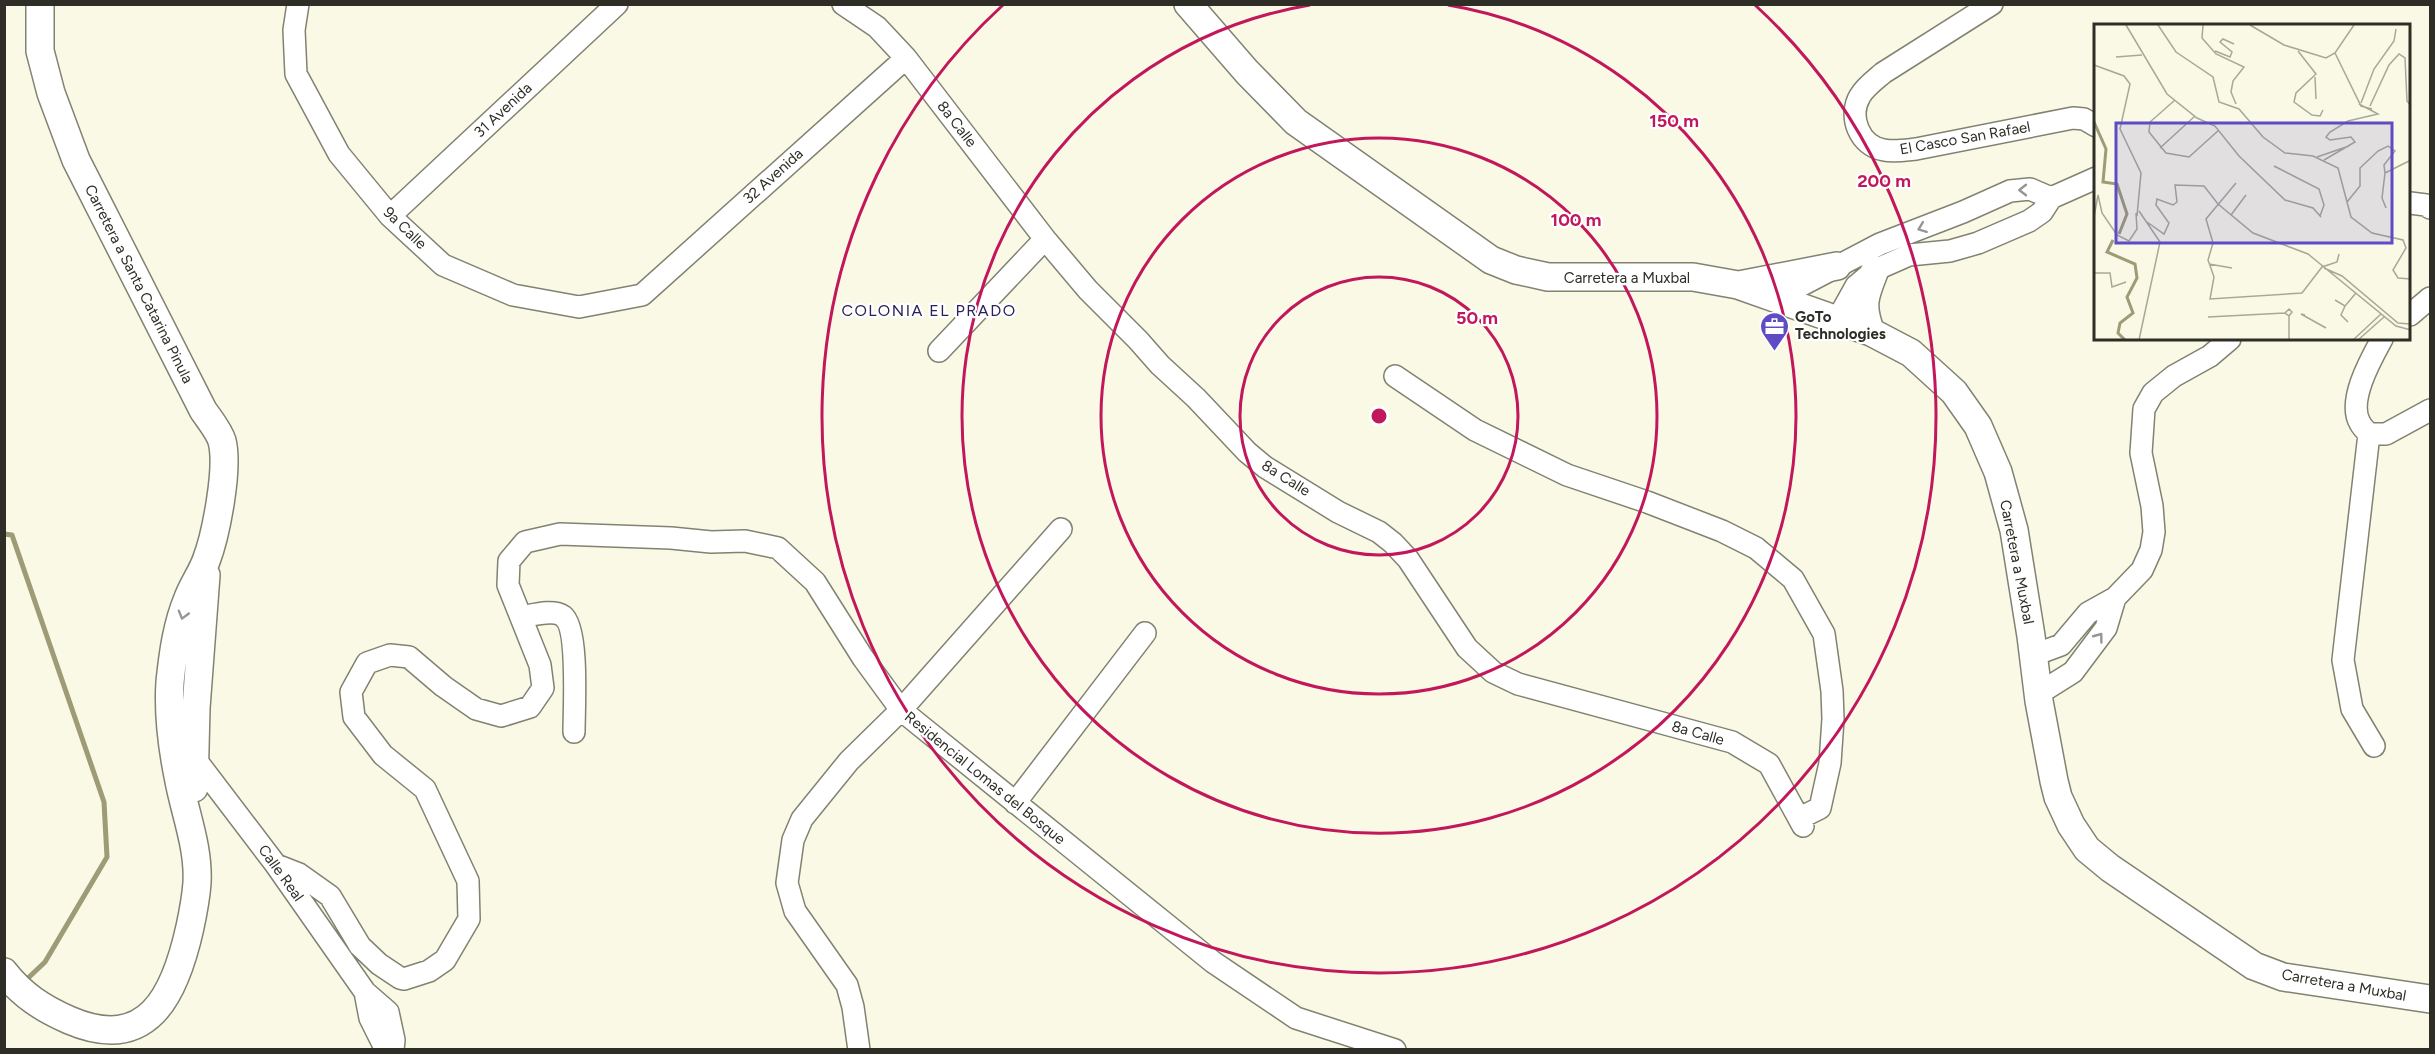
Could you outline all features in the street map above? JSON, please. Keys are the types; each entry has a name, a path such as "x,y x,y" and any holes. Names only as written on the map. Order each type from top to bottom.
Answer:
{"main road":[{"name":"Carretera a Santa Catarina Pinula","path":"40,4 40,51 51,93 76,160 203,410 222,440 223,477 213,534 206,562 188,598 175,644 170,684 193,756 194,789 188,813"},
{"name":"Carretera a Muxbal","path":"1188,4 1247,72 1296,122 1491,260 1516,270 1548,277 1694,277 1738,285 1871,332 1911,353 1954,392 1978,426 1998,472 2014,530 2038,694 2058,797 2071,825 2087,849 2110,868 2254,966 2283,977 2430,999"},
{"path":"1738,285 1837,266"},
{"path":"1871,332 1864,314 1864,300 1875,270"},
{"name":"Carretera a Santa Catarina Pinula","path":"4,972 29,999 49,1011 93,1028 117,1031 138,1025 153,1013 168,990 180,962 190,927 197,881 188,813 178,777 179,713 200,664 207,580 206,562"},
{"path":"173,658 188,655 200,664"}],"street":[{"name":"9a Calle","path":"298,4 294,30 296,74 339,154 390,216 444,265 513,295 579,307 642,295"},
{"name":"31 Avenida","path":"390,216 617,4"},
{"name":"8a Calle","path":"843,4 877,27 906,58 1045,239 1088,290 1247,452 1280,477 1338,512 1378,532 1393,543 1408,559 1467,648 1493,672 1518,684 1732,742 1769,764 1802,822 1820,808 1830,763 1833,719 1824,634 1793,579 1756,548 1722,531 1567,475 1475,430 1395,376"},
{"name":"El Casco San Rafael","path":"1992,4 1883,73 1860,94 1855,108 1855,122 1860,135 1870,145 1883,150 1897,150 1916,149 2073,118 2084,119 2094,125"},
{"name":"32 Avenida","path":"642,295 906,58"},
{"path":"1837,320 1856,286 1875,270 1909,255 1950,250 1978,243 2038,216 2051,198 2094,179"},
{"path":"1775,299 1880,244 2020,189 2030,189 2051,198"},
{"path":"2411,203 2426,205 2430,208"},
{"path":"1963,212 1978,243"},
{"path":"939,351 1045,239"},
{"path":"2411,313 2430,298"},
{"path":"2034,655 2061,645 2088,613 2115,598 2142,570 2151,550 2154,532 2152,506 2141,453 2144,409 2153,393 2174,376 2210,356 2229,340"},
{"path":"2381,340 2365,371 2356,408 2359,423 2369,434 2386,434 2430,410"},
{"path":"2369,434 2343,660 2352,709 2374,746"},
{"path":"859,1050 854,1007 847,985 795,911 787,883 793,840 802,819 849,761 901,710 1061,529"},
{"name":"Residencial Lomas del Bosque","path":"276,865 299,874 330,896 360,946 379,964 400,978 404,979 429,971 445,960 469,919 468,880 425,789 383,755 354,717 351,692 367,663 390,655 409,657 477,709 501,716 530,707 543,688 540,665 508,585 508,561 525,542 560,534 671,538 711,542 745,541 778,548 815,582 863,658 901,710 1213,962 1296,1018 1395,1050"},
{"path":"2038,694 2073,672 2106,628 2115,598"},
{"path":"521,617 556,613 564,617 571,627 574,732"},
{"path":"1015,803 1145,633"},
{"name":"Calle Real","path":"193,756 276,865 365,992 388,1012 394,1040 393,1050"},
{"name":"Calle Real","path":"365,992 370,1018 386,1050"}],"waterway":[{"path":"4,534 12,535 104,802 107,857 45,962 26,980"}],"place":[{"name":"GoTo Technologies","path":"1774,352"}],"district":[{"name":"COLONIA EL PRADO","path":"929,310"}]}
